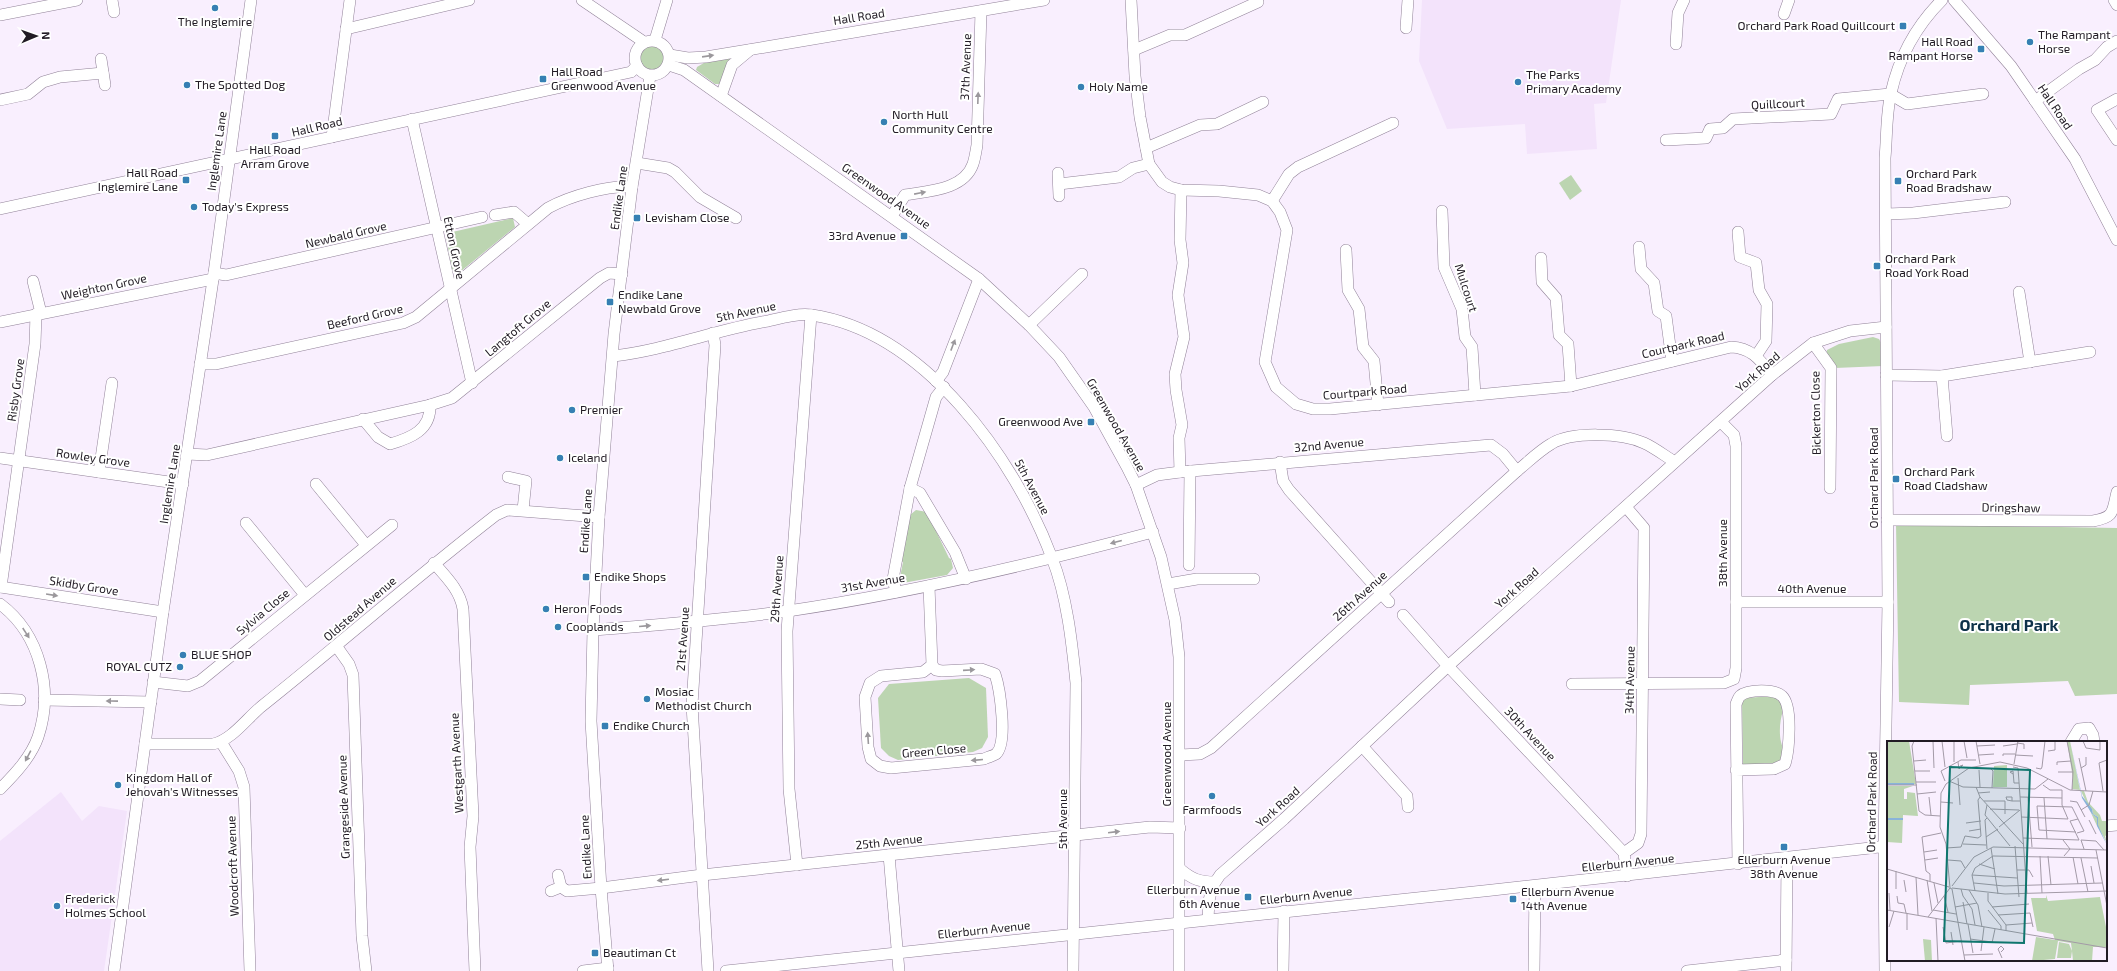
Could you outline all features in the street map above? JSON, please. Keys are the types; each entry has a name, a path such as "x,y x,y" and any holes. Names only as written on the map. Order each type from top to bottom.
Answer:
{"street":[{"path":"0,15 77,0"},
{"path":"112,0 114,12"},
{"name":"Inglemire Lane","path":"114,971 153,682 214,276 250,0"},
{"path":"332,137 350,0"},
{"path":"346,29 469,0"},
{"path":"582,0 649,42 662,43 667,48 669,60 664,71 658,75 650,76 644,74 637,66 635,58 637,49 649,42 667,0"},
{"name":"Hall Road","path":"669,60 750,50 1044,0"},
{"path":"1131,0 1136,89 1149,164 1162,182 1170,187 1181,190 1219,191 1258,195 1272,201 1289,174 1298,167 1393,123"},
{"path":"1406,28 1408,0"},
{"path":"1676,44 1678,13 1684,0"},
{"path":"1784,14 1789,0"},
{"name":"Orchard Park Road","path":"1885,971 1888,602 1886,375 1887,214 1885,158 1890,94 1907,44 1927,16 1942,0"},
{"name":"Hall Road","path":"1954,0 2011,66 2035,100 2075,159 2117,240"},
{"path":"2114,0 2117,6"},
{"path":"1134,50 1170,34 1185,35 1258,2"},
{"name":"37th Avenue","path":"892,216 905,195 946,188 963,178 973,165 977,145 981,11"},
{"path":"2035,100 2079,69 2095,60 2107,47 2117,40"},
{"path":"721,96 732,65 750,50"},
{"path":"101,59 105,85"},
{"name":"Greenwood Avenue","path":"669,60 892,216 979,279 1029,324 1059,358 1094,407 1136,485 1153,532 1168,584 1175,620 1179,656 1179,971"},
{"name":"Hall Road","path":"0,209 228,161 412,119 631,72 637,66"},
{"path":"0,100 28,94 43,82 60,77 103,73"},
{"name":"Endike Lane","path":"608,970 601,888 591,721 592,630 599,517 613,356 632,187 650,76"},
{"path":"1890,94 1907,104 1983,94"},
{"name":"Quillcourt","path":"1666,140 1706,138 1710,129 1723,128 1733,119 1831,114 1838,99 1890,94"},
{"path":"2117,98 2097,110 2117,140"},
{"path":"1146,148 1200,125 1217,124 1263,102"},
{"name":"Etton Grove","path":"412,119 472,383"},
{"path":"637,163 668,168 675,172 700,197 736,218"},
{"path":"1059,196 1058,178 1119,177 1133,168 1149,164"},
{"path":"495,215 514,212 528,224 548,208 563,200 620,186 632,187"},
{"path":"1181,190 1180,240 1183,263 1178,295 1184,337 1175,374 1182,425 1179,438 1185,471 1186,560"},
{"name":"Courtpark Road","path":"1272,201 1280,212 1287,230 1265,362 1276,387 1296,404 1313,409 1378,405 1475,394 1571,386 1731,347 1743,347 1756,356 1772,375"},
{"path":"1887,214 1913,213 2005,202"},
{"name":"Mulcourt","path":"1442,211 1444,267 1462,309 1465,337 1472,347 1475,394"},
{"name":"Newbald Grove","path":"214,276 226,275 482,217"},
{"name":"Beeford Grove","path":"200,364 216,364 403,323 416,317 528,224"},
{"path":"1738,232 1740,257 1756,263 1759,290 1767,304 1766,341 1756,356"},
{"path":"1639,247 1641,269 1654,283 1658,311 1666,316 1672,361"},
{"path":"1346,250 1348,290 1359,309 1363,347 1374,361 1378,405"},
{"path":"1541,258 1542,282 1556,298 1559,335 1568,344 1571,386"},
{"name":"Langtoft Grove","path":"187,454 207,455 430,405 452,398 600,278 609,273 622,274"},
{"path":"1029,324 1082,274"},
{"name":"Weighton Grove","path":"0,322 214,276"},
{"path":"896,592 893,579 910,488 940,384 942,372 979,279"},
{"name":"Risby Grove","path":"1,587 35,344 38,314 33,281"},
{"path":"2019,292 2030,362"},
{"name":"5th Avenue","path":"613,356 644,352 760,322 811,315 850,326 893,346 940,384 969,415 998,452 1028,504 1053,559 1067,617 1076,683 1076,837 1073,971"},
{"name":"29th Avenue","path":"797,865 789,789 788,611 811,315"},
{"name":"York Road","path":"1208,919 1209,901 1215,882 1220,875 1284,820 1448,666 1772,375 1813,343 1850,331 1886,327"},
{"name":"21st Avenue","path":"708,971 692,704 715,345 713,333"},
{"name":"Bickerton Close","path":"1813,343 1830,368 1830,488"},
{"path":"1886,375 1942,376 2090,352"},
{"path":"1942,376 1947,436"},
{"path":"99,472 112,383"},
{"path":"363,419 378,437 390,444 408,439 427,424 431,414 430,405"},
{"name":"38th Avenue","path":"1644,683 1724,683 1734,679 1736,668 1736,446 1734,435 1721,422"},
{"name":"26th Avenue","path":"1180,755 1200,754 1211,748 1386,597 1517,471 1551,443 1591,435 1626,437 1644,443 1675,462"},
{"name":"32nd Avenue","path":"1136,485 1157,475 1185,471 1280,462 1491,446 1503,454 1517,471"},
{"name":"Rowley Grove","path":"0,458 183,484"},
{"path":"1280,462 1283,481 1289,490 1386,597"},
{"path":"508,477 526,481 524,510"},
{"path":"321,485 366,545"},
{"path":"910,488 920,492 955,552 966,579"},
{"name":"Dringshaw","path":"1887,520 2093,521 2106,519 2112,512 2117,492"},
{"name":"34th Avenue","path":"1624,853 1638,843 1641,834 1644,683 1644,528 1626,507"},
{"name":"Oldstead Avenue","path":"221,742 259,708 337,647 434,562 496,515 507,510 524,510 599,517"},
{"name":"Sylvia Close","path":"246,523 305,595"},
{"name":"Sylvia Close","path":"153,682 174,686 188,686 200,681 392,525"},
{"name":"31st Avenue","path":"592,630 788,611 966,579 1053,559 1153,532"},
{"name":"Westgarth Avenue","path":"434,562 457,590 461,598 463,609 473,816 470,848 475,971"},
{"path":"1168,584 1197,579 1254,579"},
{"path":"929,586 932,665"},
{"name":"Skidby Grove","path":"1,587 164,612"},
{"name":"40th Avenue","path":"1736,602 1888,602"},
{"path":"0,604 10,612 27,635 40,661 44,684 44,700 37,737 24,762 0,788"},
{"name":"30th Avenue","path":"1403,615 1448,666 1624,853"},
{"name":"Grangeside Avenue","path":"337,647 350,664 353,675 362,936 366,971"},
{"name":"Green Close","path":"932,665 936,670 942,671 981,669 995,674 1000,690 1002,742 996,753 984,759 891,768 875,764 871,759 868,747 865,697 870,683 881,676 923,672 932,665"},
{"path":"1572,684 1644,683"},
{"path":"1736,770 1774,769 1785,764 1788,753 1788,705 1782,696 1773,692 1747,692 1740,696 1736,704 1736,770 1738,864"},
{"path":"0,699 20,700"},
{"path":"44,700 151,702"},
{"path":"2072,741 2080,729 2089,728 2093,735 2094,741"},
{"path":"145,744 212,744 221,742"},
{"name":"Woodcroft Avenue","path":"221,742 239,771 244,787 250,971"},
{"path":"1362,746 1407,796 1408,807"},
{"path":"2107,826 2117,825"},
{"name":"25th Avenue","path":"558,875 556,889 567,891 702,875 1076,837 1150,828 1180,828"},
{"name":"Ellerburn Avenue","path":"726,971 1179,922 1536,886 1886,846"},
{"path":"1624,853 1627,876"},
{"path":"889,855 899,971"},
{"path":"1687,971 1786,965 1787,858"},
{"path":"1180,869 1190,878 1200,882 1215,882"},
{"path":"1534,971 1536,886"},
{"path":"1283,971 1284,911"},
{"path":"583,971 608,970"}],"shaded area":[{"name":"The Parks Primary Academy","path":"1422,0 1621,0 1606,103 1594,104 1597,149 1527,154 1525,124 1447,129 1419,61"},
{"name":"Frederick Holmes School","path":"61,792 82,821 99,806 127,811 104,971 0,971 0,841"}],"green space":[{"path":"652,46 657,47 663,53 663,63 657,69 652,70 647,69 641,63 640,58 641,53 647,47"},
{"path":"737,54 719,84 715,84 696,70 697,67 709,60"},
{"path":"1571,175 1582,191 1570,200 1559,183"},
{"path":"513,218 515,227 460,272 455,272 452,269 446,237 448,233"},
{"path":"1873,337 1879,339 1883,346 1883,366 1835,368 1826,356 1827,350 1839,344"},
{"path":"916,510 927,512 926,514 937,530 936,531 949,558 951,559 953,568 947,575 903,583 900,577 903,562 901,561 910,515"},
{"path":"1896,524 2117,528 2117,694 2075,696 2068,681 1970,685 1969,705 1899,702"},
{"path":"969,678 986,688 988,737 982,748 973,752 898,760 889,756 881,748 878,698 889,684"},
{"path":"1774,696 1779,698 1783,711 1780,737 1785,751 1779,763 1749,766 1743,764 1742,702 1744,698"}],"place":[{"name":"The Inglemire","path":"215,8"},
{"name":"Orchard Park Road Quillcourt","path":"1903,26"},
{"name":"The Rampant Horse","path":"2030,42"},
{"name":"Hall Road Rampant Horse","path":"1981,49"},
{"name":"Hall Road Greenwood Avenue","path":"543,79"},
{"name":"The Parks Primary Academy","path":"1518,82"},
{"name":"The Spotted Dog","path":"187,85"},
{"name":"Holy Name","path":"1081,87"},
{"name":"North Hull Community Centre","path":"884,122"},
{"name":"Hall Road Arram Grove","path":"275,136"},
{"name":"Hall Road Inglemire Lane","path":"186,180"},
{"name":"Orchard Park Road Bradshaw","path":"1898,181"},
{"name":"Today's Express","path":"194,207"},
{"name":"Levisham Close","path":"637,218"},
{"name":"33rd Avenue","path":"904,236"},
{"name":"Orchard Park Road York Road","path":"1877,266"},
{"name":"Endike Lane Newbald Grove","path":"610,302"},
{"name":"Premier","path":"572,410"},
{"name":"Greenwood Ave","path":"1091,422"},
{"name":"Iceland","path":"560,458"},
{"name":"Orchard Park Road Cladshaw","path":"1896,479"},
{"name":"Endike Shops","path":"586,577"},
{"name":"Heron Foods","path":"546,609"},
{"name":"Cooplands","path":"558,627"},
{"name":"BLUE SHOP","path":"183,655"},
{"name":"ROYAL CUTZ","path":"180,667"},
{"name":"Mosiac Methodist Church","path":"647,699"},
{"name":"Endike Church","path":"605,726"},
{"name":"Kingdom Hall of Jehovah's Witnesses","path":"118,785"},
{"name":"Farmfoods","path":"1212,796"},
{"name":"Ellerburn Avenue 38th Avenue","path":"1784,847"},
{"name":"Ellerburn Avenue 6th Avenue","path":"1248,897"},
{"name":"Ellerburn Avenue 14th Avenue","path":"1513,899"},
{"name":"Frederick Holmes School","path":"57,906"},
{"name":"Beautiman Ct","path":"595,953"}],"district":[{"name":"Orchard Park","path":"2009,625"}]}
